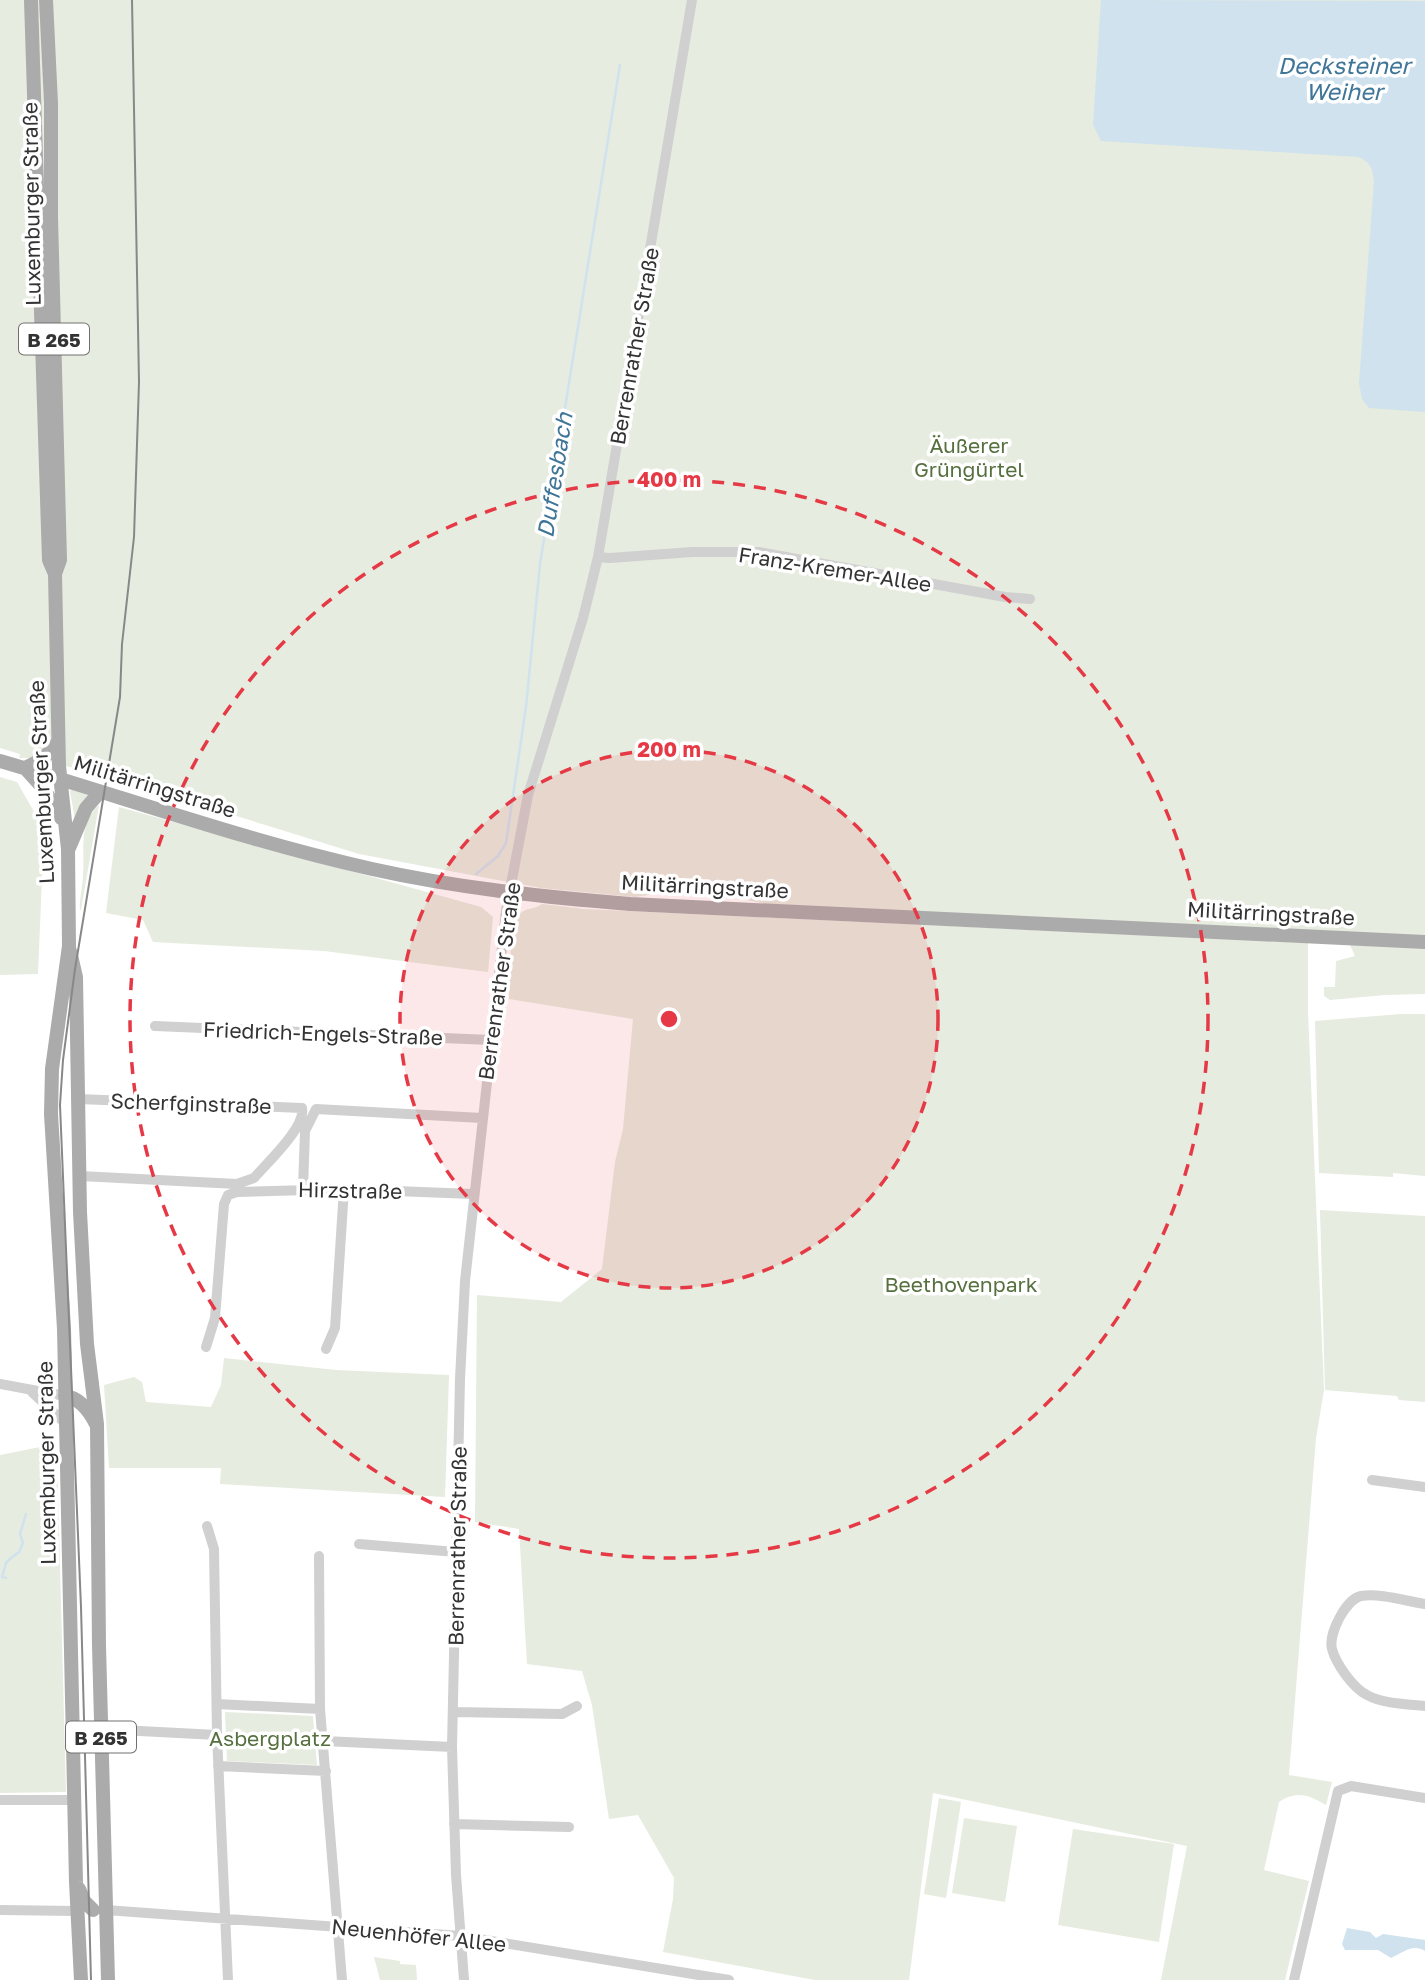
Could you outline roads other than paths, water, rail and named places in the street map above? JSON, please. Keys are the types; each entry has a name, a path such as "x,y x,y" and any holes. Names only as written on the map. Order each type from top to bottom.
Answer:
{"main road":[{"name":"Luxemburger Straße","path":"31,0 47,515 49,560 55,574"},
{"name":"Luxemburger Straße","path":"46,0 51,103 51,216 60,560 55,574 58,742 68,849 69,946 52,1069 51,1114 69,1397 65,1423 76,1882 81,1980"},
{"path":"58,742 43,759 25,768 44,789 66,827"},
{"name":"Militärringstraße","path":"0,761 186,820 335,860 387,873 510,892 630,904 1425,942"},
{"path":"68,849 86,807 100,792"},
{"name":"Luxemburger Straße","path":"69,946 76,977 86,1321 97,1424 101,1729 99,1910 108,1980"},
{"path":"51,1114 60,1105 68,1105 80,1129"},
{"path":"69,1397 86,1389 91,1378"},
{"path":"69,1397 87,1409 97,1424"},
{"path":"76,1882 83,1901 99,1910"},
{"path":"78,1918 99,1910"}],"street":[{"name":"Berrenrather Straße","path":"464,1980 452,1747 463,1301 473,1194 510,892 528,795 583,618 598,556 692,0"},
{"name":"Franz-Kremer-Allee","path":"598,556 610,558 692,552 760,552 1005,597 1030,599"},
{"name":"Friedrich-Engels-Straße","path":"155,1026 491,1040"},
{"name":"Scherfginstraße","path":"79,1098 302,1108 304,1116 298,1127 254,1178 237,1184 80,1176"},
{"path":"303,1189 305,1131 316,1109 482,1118"},
{"name":"Hirzstraße","path":"206,1347 215,1318 228,1195 237,1192 303,1189 473,1194"},
{"path":"326,1349 335,1328 344,1189"},
{"path":"0,1384 69,1397"},
{"path":"32,1392 65,1423"},
{"path":"1371,1480 1425,1487"},
{"path":"207,1526 214,1549 218,1766 228,1980"},
{"path":"359,1544 456,1552"},
{"path":"318,1556 320,1709 342,1980"},
{"path":"1425,1604 1375,1595 1358,1596 1348,1604 1331,1641 1332,1650 1343,1671 1359,1690 1368,1696 1425,1706"},
{"path":"217,1704 320,1709"},
{"path":"454,1712 562,1714 577,1706"},
{"path":"101,1729 217,1735"},
{"path":"324,1741 452,1747"},
{"path":"218,1766 326,1771"},
{"path":"1294,1980 1338,1791 1351,1786 1425,1798"},
{"path":"0,1800 76,1800"},
{"path":"454,1824 569,1827"},
{"path":"0,1910 78,1918"},
{"name":"Neuenhöfer Allee","path":"99,1910 461,1936 667,1975 729,1980"}],"water":[{"name":"Decksteiner Weiher","path":"1101,0 1425,1 1425,412 1369,408 1362,399 1359,383 1374,181 1368,163 1358,157 1101,141 1093,125"},
{"path":"1347,1928 1370,1932 1376,1938 1383,1934 1425,1940 1425,1951 1412,1948 1391,1958 1378,1950 1345,1950 1342,1944"}],"waterway":[{"name":"Duffesbach","path":"476,874 498,856 506,843 526,707 540,564 620,65"},
{"path":"11,1558 19,1552 23,1543 20,1534 26,1514"},
{"path":"6,1578 2,1577 6,1563 11,1558"}],"tram line":[{"path":"91,1980 81,1607 60,1105 75,969 120,697 122,644 134,537 139,382 132,0"}],"park label":[{"name":"Äußerer Grüngürtel","path":"969,457"},
{"name":"Beethovenpark","path":"961,1284"},
{"name":"Asbergplatz","path":"270,1738"}]}
